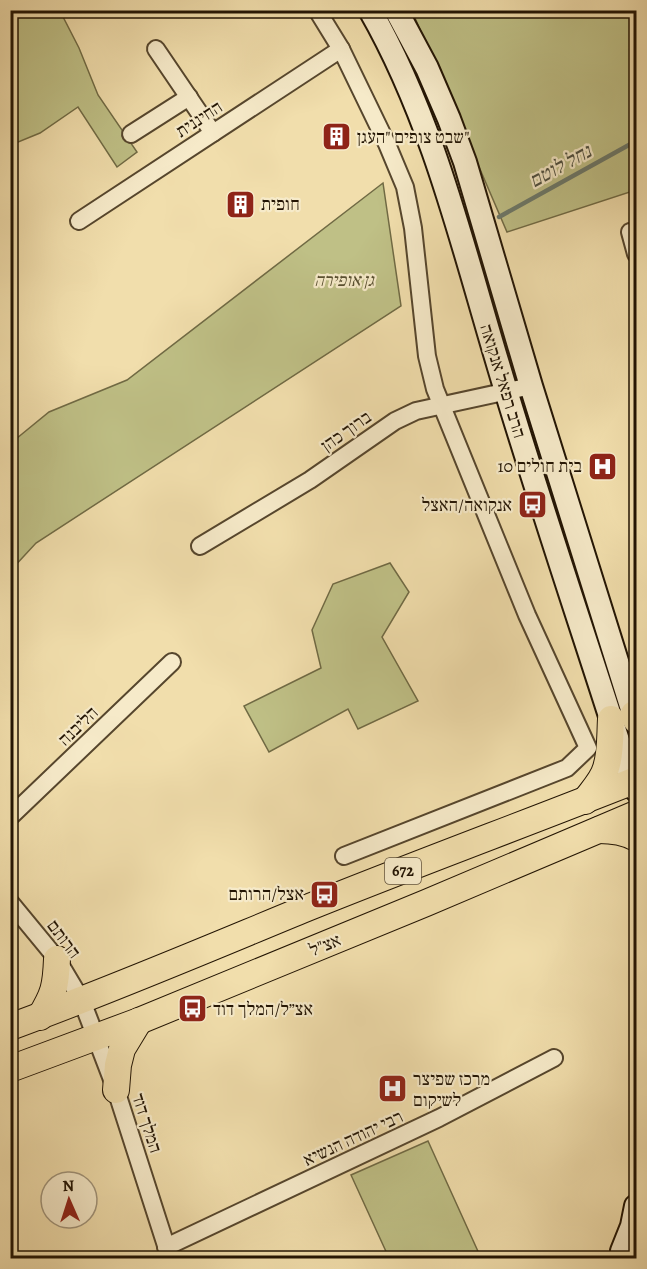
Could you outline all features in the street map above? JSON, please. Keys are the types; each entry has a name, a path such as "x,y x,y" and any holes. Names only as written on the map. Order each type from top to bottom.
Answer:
{"main road":[{"path":"585,801 606,770 610,747 629,719"},
{"name":"672","path":"10,1027 82,1001 304,909 635,784"},
{"name":"אצ\"ל","path":"10,1069 139,1021 636,814"},
{"path":"598,830 622,832 636,838"},
{"path":"40,1017 54,991 57,959"},
{"path":"116,1090 122,1049 139,1021"}],"street":[{"path":"317,10 341,49 405,187 413,228 427,356 440,405 527,615 588,748 567,768 344,856"},
{"name":"הרב רפאל אנקואה","path":"370,10 403,74 424,123 442,175 506,392 629,719"},
{"name":"הרב רפאל אנקואה","path":"396,10 427,68 465,162 629,719 635,784"},
{"path":"156,49 213,133"},
{"name":"החיננית","path":"79,221 341,49"},
{"path":"131,134 189,97"},
{"path":"630,232 636,254"},
{"name":"ברוך כהן","path":"200,546 310,480 395,421 416,411 531,386"},
{"name":"הליבנה","path":"10,817 172,662"},
{"name":"הרותם","path":"10,903 57,959 82,1001"},
{"name":"המלך דוד","path":"82,1001 116,1090 168,1253"},
{"name":"רבי יהודה הנשיא","path":"168,1253 554,1058"},
{"path":"625,1251 636,1206"}],"green space":[{"path":"11,11 60,11 79,48 98,95 137,152 117,167 78,107 40,133 11,145"},
{"path":"412,11 636,11 636,190 507,232"},
{"name":"גן אופירה","path":"383,183 401,306 36,543 11,570 11,443 49,412 127,380"},
{"path":"390,563 409,592 382,637 418,701 358,729 348,709 269,752 244,706 321,668 312,630 333,584"},
{"path":"428,1141 481,1258 389,1258 351,1175"}],"waterway":[{"name":"נחל לוטם","path":"499,217 636,141"}],"place":[{"name":"שבט צופים \"העגן\"","path":"336,137"},
{"name":"חופית","path":"240,204"},
{"name":"בית חולים 10","path":"603,466"},
{"name":"אנקואה/האצל","path":"533,505"},
{"name":"אצל/הרותם","path":"325,894"},
{"name":"אצ״ל/המלך דוד","path":"192,1009"},
{"name":"מרכז שפיצר לשיקום","path":"392,1089"}]}
